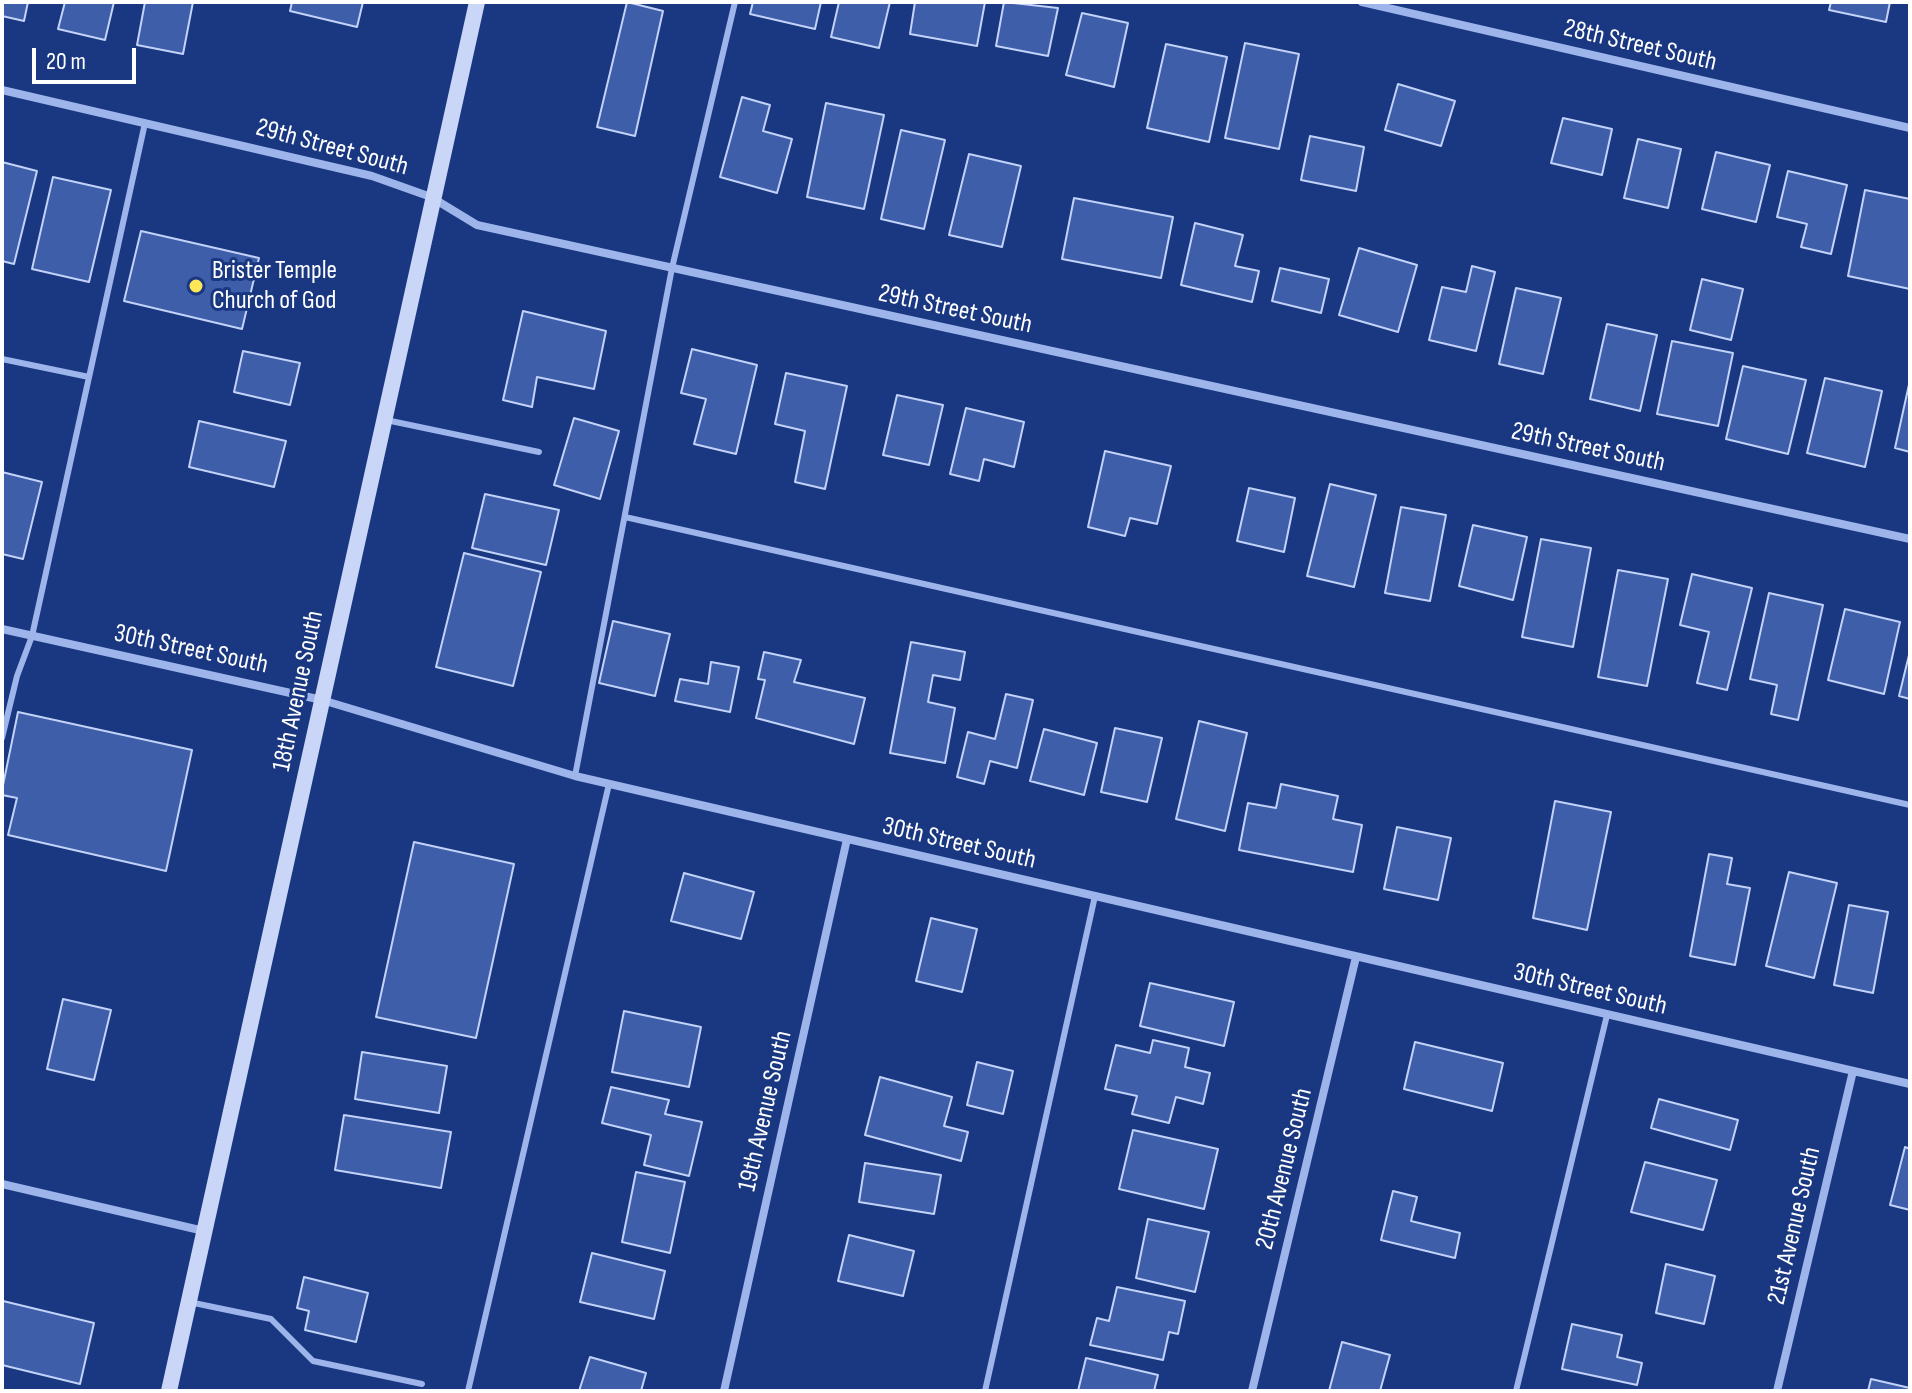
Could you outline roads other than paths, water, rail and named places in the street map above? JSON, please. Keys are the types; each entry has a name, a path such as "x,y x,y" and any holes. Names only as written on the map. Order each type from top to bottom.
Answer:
{"street":[{"name":"18th Avenue South","path":"169,1391 431,197 477,2"},
{"name":"28th Street South","path":"1362,2 1910,128"},
{"name":"29th Street South","path":"2,90 372,176 431,197 477,225 1910,539"},
{"name":"30th Street South","path":"2,629 322,700 575,776 1910,1084"},
{"name":"19th Avenue South","path":"724,1391 847,839"},
{"name":"20th Avenue South","path":"1252,1391 1356,957"},
{"name":"21st Avenue South","path":"1777,1391 1853,1071"},
{"path":"2,1184 204,1231"}],"lane":[{"path":"575,776 672,268 735,2"},
{"path":"2,738 32,636 145,123"},
{"path":"2,359 89,377"},
{"path":"382,419 539,452"},
{"path":"625,517 1910,805"},
{"path":"468,1391 609,784"},
{"path":"985,1391 1095,896"},
{"path":"1516,1391 1607,1015"},
{"path":"189,1302 271,1319 313,1361 422,1384"}],"place":[{"name":"Brister Temple Church of God","path":"196,286"}]}
